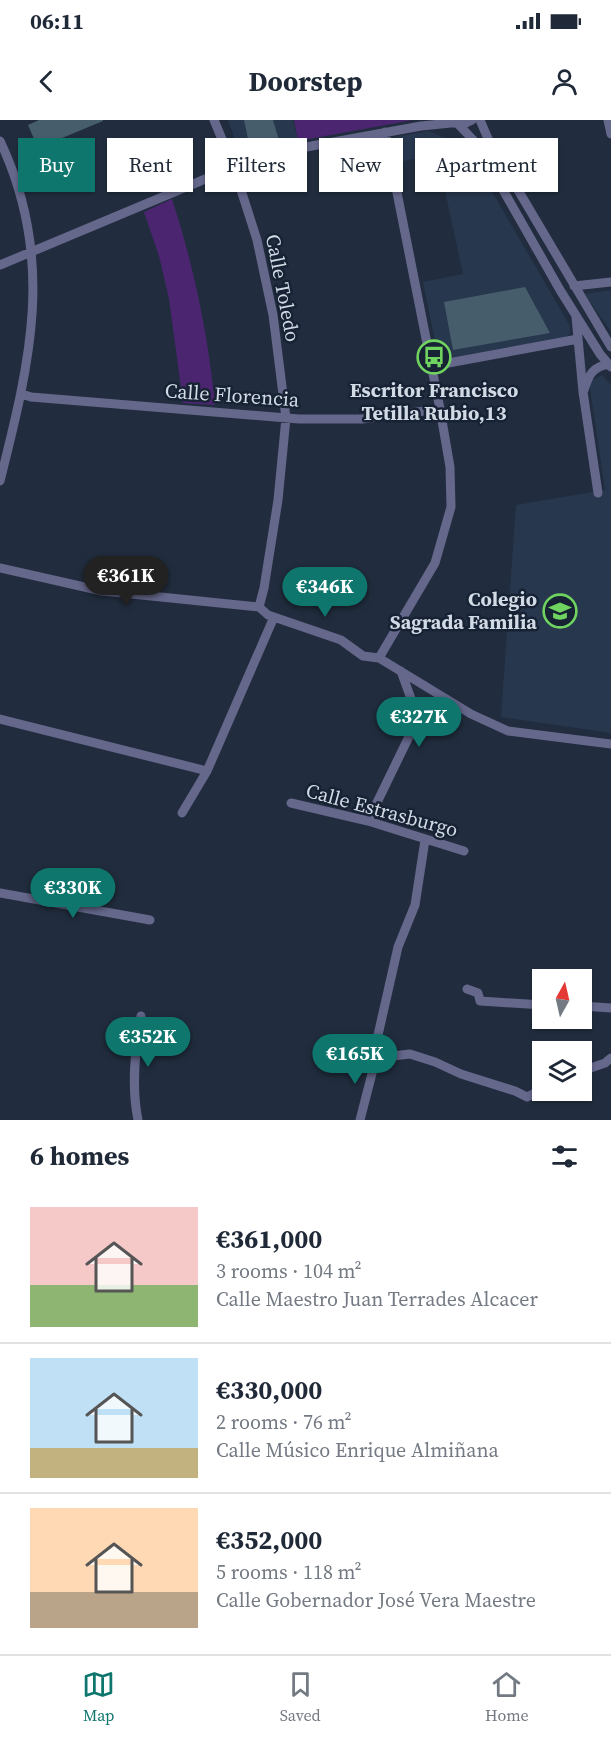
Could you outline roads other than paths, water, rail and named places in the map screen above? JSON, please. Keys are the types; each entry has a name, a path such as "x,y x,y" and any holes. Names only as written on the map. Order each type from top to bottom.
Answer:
{"street":[{"name":"Calle Toledo","path":"214,120 222,138"},
{"path":"307,147 425,123 471,120"},
{"path":"480,120 489,141 611,347"},
{"path":"608,120 611,135"},
{"path":"452,122 477,144 575,314 610,365 599,366 590,373 584,392"},
{"path":"379,658 435,563 451,507 450,467 440,409 386,132"},
{"path":"0,141 11,164 23,204 34,283 32,329 22,394 0,481"},
{"path":"0,265 205,180"},
{"name":"Calle Toledo","path":"242,192 257,240 273,315 286,418 278,500 259,607"},
{"path":"574,286 611,282"},
{"path":"575,314 598,493"},
{"path":"432,366 578,339"},
{"name":"Calle Florencia","path":"22,394 286,418 362,419 440,409"},
{"path":"0,568 102,591 259,607 268,615 341,640 363,656 379,658 471,714 508,731 611,744"},
{"path":"182,813 207,771 274,617"},
{"path":"368,821 418,718 401,671"},
{"path":"0,719 207,771"},
{"name":"Calle Estrasburgo","path":"291,803 368,821 464,851"},
{"path":"360,1120 376,1058 378,1035 398,946 415,905 425,840"},
{"path":"0,892 150,920"},
{"path":"467,989 478,993 480,1001 532,1004"},
{"path":"592,1007 611,1008"},
{"path":"138,1120 134,1102 135,1048 141,1016"},
{"path":"376,1058 410,1054 527,1097 532,1094"},
{"path":"592,1068 611,1058"}],"place":[{"name":"Escritor Francisco Tetilla Rubio,13","path":"434,357"},
{"name":"Colegio Sagrada Familia","path":"560,611"}]}
